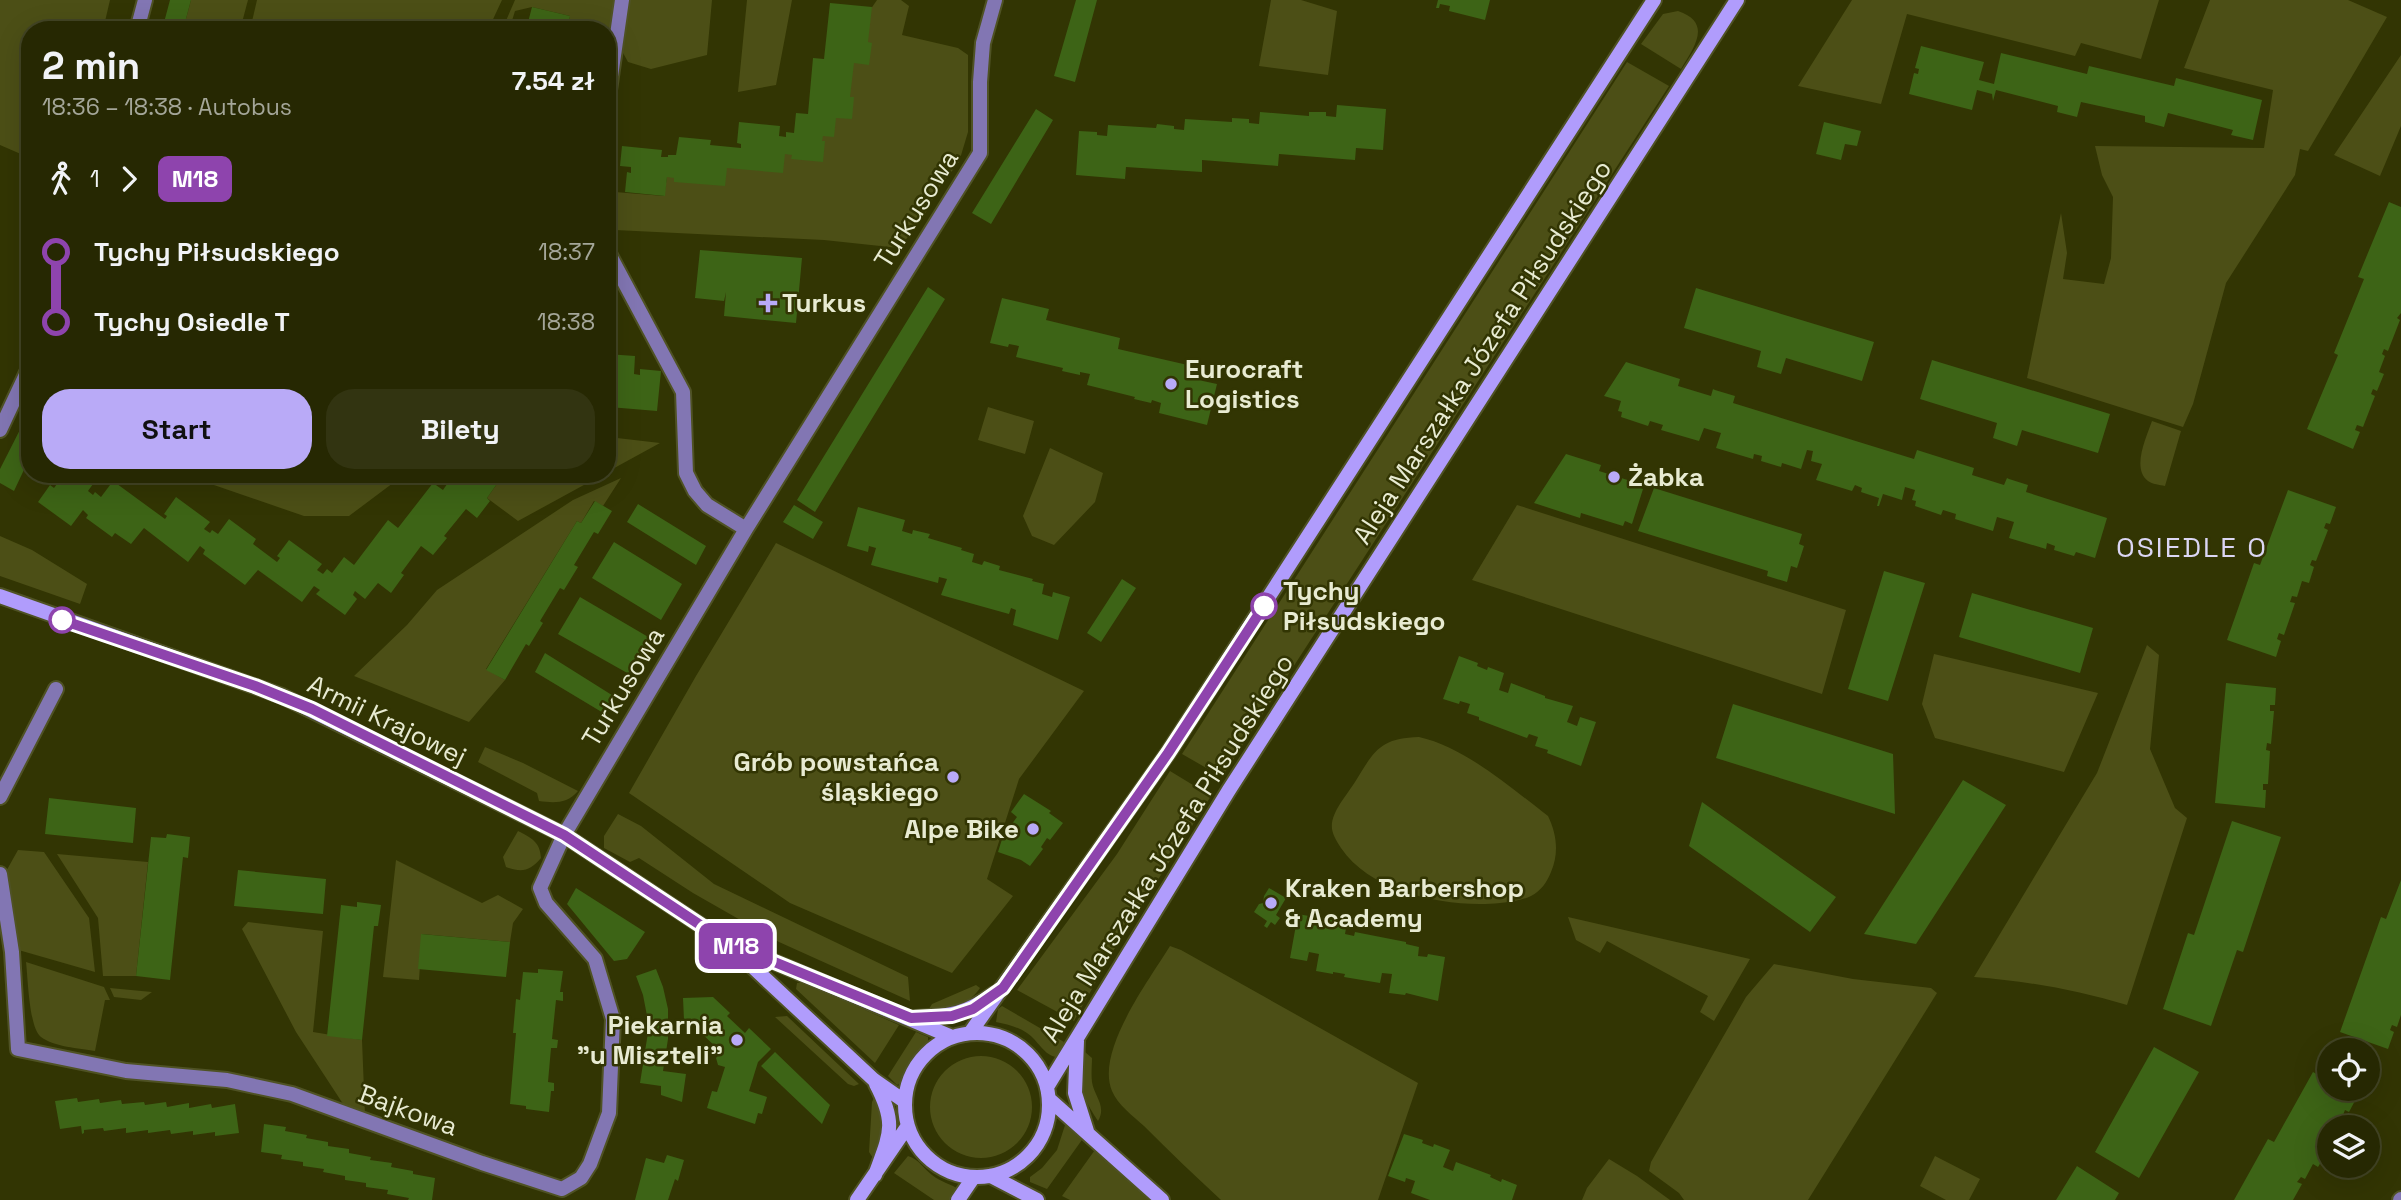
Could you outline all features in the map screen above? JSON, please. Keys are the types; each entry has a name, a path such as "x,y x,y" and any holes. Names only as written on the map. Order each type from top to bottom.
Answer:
{"main road":[{"name":"Aleja Marszałka Józefa Piłsudskiego","path":"970,1033 1168,753 1654,0"},
{"name":"Aleja Marszałka Józefa Piłsudskiego","path":"1048,1093 1079,1033 1229,790 1737,0"},
{"name":"Armii Krajowej","path":"0,596 282,696 564,835 726,942 874,1080 904,1101"},
{"name":"Armii Krajowej","path":"726,942 952,1037"},
{"path":"911,1018 952,1016 973,1009 1003,988"},
{"path":"970,1033 990,1034 1010,1041 1026,1052 1039,1068 1048,1093 1048,1120 1041,1140 1028,1157 1011,1169 991,1177 973,1178 951,1173 932,1163 917,1147 907,1127 904,1101 908,1081 918,1062 933,1047 952,1037 970,1033"},
{"path":"1079,1033 1075,1093 1087,1132"},
{"path":"874,1080 891,1120 889,1138 876,1175"},
{"path":"1048,1093 1162,1200"},
{"path":"857,1200 907,1127"},
{"path":"991,1177 1037,1200"},
{"path":"958,1200 973,1178"}],"street":[{"path":"139,21 145,0"},
{"path":"616,38 622,0"},
{"name":"Turkusowa","path":"564,835 746,529 980,153 982,56 995,0"},
{"path":"616,274 683,392 686,473 695,491 707,505 746,529"},
{"path":"0,430 21,385"},
{"path":"0,797 56,689"},
{"name":"Bajkowa","path":"0,874 12,952 18,1049 127,1071 227,1080 292,1094 562,1189 581,1178 586,1171 609,1113 613,1019 595,959 546,903 540,888 564,835"}],"shaded area":[{"path":"0,0 110,0 105,21 21,21 21,154 0,145"},
{"path":"191,0 248,0 242,21 185,21"},
{"path":"257,0 502,0 492,21 252,21"},
{"path":"515,0 615,0 612,21 569,21 570,16 532,7 515,11 512,21 506,21"},
{"path":"629,0 712,0 707,55 651,69 628,62 622,51"},
{"path":"747,0 792,0 776,85 738,92"},
{"path":"877,0 901,0 909,6 902,35 958,48 968,55 968,132 959,162 938,189 923,218 899,248 824,240 616,230 616,192 664,196 667,177 811,137 833,64"},
{"path":"1271,0 1301,0 1337,11 1328,75 1259,66"},
{"path":"1852,0 2159,0 2141,59 2081,43 2075,56 1907,14 1881,104 1798,86"},
{"path":"2210,0 2348,0 2387,17 2308,151 2300,149 2295,175 2226,283 2193,404 2183,427 2027,378 2061,213 2067,253 2063,279 2104,284 2111,258 2113,197 2102,175 2095,146 2264,148 2273,90 2184,68"},
{"path":"1678,11 1689,16 1698,29 1695,44 1681,69 1641,44 1663,14"},
{"path":"2401,55 2401,126 2380,176 2334,155"},
{"path":"1627,62 1669,86 1222,777 1182,754"},
{"path":"988,407 1034,421 1025,454 978,440"},
{"path":"2152,421 2181,431 2165,486 2148,481 2141,468 2140,460"},
{"path":"616,438 660,443 616,467"},
{"path":"1050,448 1103,473 1095,502 1054,545 1032,536 1023,516"},
{"path":"621,478 603,506 594,501 581,523 577,521 486,669 505,680 469,722 354,676 407,625 437,590 573,500 610,483 616,483"},
{"path":"208,483 393,483 349,516 304,516"},
{"path":"498,483 588,483 518,521 487,498"},
{"path":"1517,505 1846,610 1822,694 1472,580"},
{"path":"0,536 32,550 87,584 80,604 0,576"},
{"path":"776,543 1084,691 1019,779 987,879 1013,896 952,973 790,903 629,793"},
{"path":"2147,645 2159,655 2150,749 2175,808 2187,818 2127,1005 2051,987 1974,977 2097,773"},
{"path":"1934,654 2098,693 2064,772 1935,738 1922,704"},
{"path":"1419,737 1436,742 1470,759 1548,816 1555,837 1556,851 1548,879 1538,892 1524,899 1500,903 1435,900 1391,887 1372,877 1355,864 1341,848 1333,832 1334,817 1373,754 1395,740"},
{"path":"485,747 578,791 565,800 539,801 537,793 478,762"},
{"path":"1170,771 1211,796 1116,946 1074,1021 1017,990 1117,854"},
{"path":"618,814 641,826 714,884 908,977 910,1001 779,942 693,893 639,858 630,862 604,848 604,836"},
{"path":"518,831 534,841 541,858 533,866 521,870 506,867 503,857"},
{"path":"18,850 44,852 89,918 95,972 15,949 4,875"},
{"path":"57,854 148,862 136,976 103,976 98,918"},
{"path":"396,860 482,903 498,895 523,909 513,923 510,942 422,934 419,980 383,977"},
{"path":"1568,917 1750,959 1714,1021 1700,1012 1708,996 1607,941 1600,953 1576,940"},
{"path":"248,922 323,931 313,1032 362,1040 365,1115 349,1113 296,1032 242,929"},
{"path":"1170,946 1418,1083 1378,1200 1221,1200 1118,1101 1112,1091 1109,1075 1111,1056 1127,1016"},
{"path":"26,962 104,987 110,1000 105,1000 95,1051 53,1043 37,1032 28,990"},
{"path":"1774,964 1853,979 1931,988 1937,993 1808,1200 1684,1200 1679,1193 1649,1171 1651,1162 1746,997"},
{"path":"802,982 899,1025 875,1063 796,989 797,983"},
{"path":"976,985 980,988 964,1003 950,1009 929,1009 932,1004"},
{"path":"110,988 152,992 141,1000 114,997"},
{"path":"1002,1006 1064,1042 1057,1057 1048,1054 1024,1031 996,1022 998,1009"},
{"path":"787,1016 859,1084 848,1084 775,1017"},
{"path":"916,1032 928,1037 928,1041 910,1061 901,1083 897,1085 888,1076"},
{"path":"1085,1052 1092,1058 1092,1082 1101,1111 1098,1121 1088,1105 1080,1079"},
{"path":"981,1056 1001,1060 1017,1071 1028,1087 1032,1107 1028,1127 1017,1143 1001,1154 981,1158 961,1154 945,1143 934,1127 930,1107 934,1087 945,1071 961,1060"},
{"path":"874,1098 882,1128 873,1158 869,1152"},
{"path":"1066,1122 1084,1137 1047,1189 1030,1182 1030,1177 1042,1168 1057,1150"},
{"path":"1097,1147 1152,1200 1070,1200 1062,1196"},
{"path":"908,1156 935,1177 960,1190 954,1200 934,1200 894,1173"},
{"path":"1935,1156 1980,1179 1969,1200 1946,1200 1920,1186"},
{"path":"1609,1159 1670,1200 1582,1200 1587,1188"}],"building":[{"path":"170,0 191,0 185,21 164,21"},
{"path":"1076,0 1097,0 1075,82 1054,76"},
{"path":"1438,0 1490,0 1485,20 1449,11 1450,6 1440,4 1439,8 1436,8"},
{"path":"830,3 872,7 868,42 872,43 869,65 854,63 850,97 854,97 852,119 836,118 834,137 823,136 823,162 791,159 792,155 785,154 783,173 727,168 725,186 674,182 674,178 667,177 665,196 625,192 627,172 631,173 631,167 620,166 622,146 662,150 661,157 676,155 679,137 711,140 710,145 741,148 741,144 737,143 739,122 780,126 779,136 786,137 786,132 794,133 796,113 808,114 813,58 824,59"},
{"path":"532,7 570,16 569,21 528,21"},
{"path":"1921,46 1984,62 1979,80 1994,84 2001,53 2087,74 2089,66 2174,86 2176,78 2262,100 2253,140 2231,135 2233,130 2168,113 2164,127 2145,122 2145,116 2081,102 2077,117 2057,112 2058,106 1996,90 1993,101 1992,94 1977,90 1972,110 1909,94 1914,73 1918,74 1919,69 1915,68"},
{"path":"1337,105 1386,109 1383,150 1356,148 1355,160 1279,154 1278,166 1202,160 1202,172 1126,167 1125,179 1076,175 1079,131 1097,132 1097,135 1107,136 1108,125 1156,128 1157,124 1184,130 1185,119 1232,122 1232,118 1249,119 1249,123 1259,124 1260,112 1309,116 1309,112 1326,112 1326,116 1336,117"},
{"path":"1036,109 1053,120 991,224 972,213"},
{"path":"1824,122 1861,131 1857,146 1845,144 1841,160 1816,154"},
{"path":"2389,202 2401,207 2401,313 2397,318 2400,320 2388,351 2384,349 2382,354 2385,356 2379,372 2384,374 2377,391 2373,389 2371,394 2375,396 2363,427 2357,425 2355,430 2360,432 2353,449 2307,429 2338,355 2334,353 2364,279 2358,277"},
{"path":"700,250 802,258 796,323 724,316 726,292 724,301 695,298"},
{"path":"928,287 945,299 815,512 797,500"},
{"path":"1696,288 1874,342 1862,381 1786,358 1781,374 1757,367 1761,351 1684,328"},
{"path":"1002,298 1049,309 1046,320 1120,338 1118,349 1192,366 1189,378 1217,384 1207,425 1159,413 1161,403 1152,400 1151,403 1087,385 1090,374 1062,371 1063,368 1016,357 1019,346 1009,344 1008,347 990,343"},
{"path":"616,355 635,356 634,374 640,375 640,369 661,371 657,411 616,408"},
{"path":"1932,360 2110,414 2098,453 2022,430 2017,446 1993,438 1997,423 1920,399"},
{"path":"1626,362 1680,379 1678,386 1711,396 1713,389 1735,396 1733,403 1914,459 1917,450 1974,468 1972,475 2004,485 2007,478 2028,485 2026,492 2107,518 2095,558 2076,552 2074,556 2054,550 2055,546 2047,543 2046,549 2009,538 2014,522 1997,517 1993,531 1955,519 1956,514 1943,510 1941,515 1915,506 1916,501 1912,500 1915,490 1905,487 1902,500 1883,494 1877,506 1879,498 1861,492 1862,488 1855,485 1852,491 1816,480 1822,464 1811,461 1813,451 1807,450 1801,469 1782,463 1781,467 1761,461 1762,456 1754,454 1753,459 1716,448 1721,433 1704,428 1699,441 1661,430 1663,425 1650,421 1648,426 1621,417 1622,412 1618,411 1621,401 1604,396"},
{"path":"21,428 21,476 14,491 0,483 0,469"},
{"path":"1566,454 1601,465 1599,471 1637,483 1636,486 1643,489 1632,524 1625,521 1623,526 1581,513 1580,518 1534,503"},
{"path":"92,483 88,491 101,497 112,483 116,483 165,519 167,516 164,514 176,497 210,522 204,529 210,533 212,530 218,534 229,519 256,539 253,544 277,562 280,558 277,556 289,540 322,564 317,570 323,574 327,569 332,573 344,557 354,565 388,520 398,528 433,483 443,490 448,483 498,483 487,498 490,501 477,518 466,509 444,536 447,538 433,555 421,546 401,573 404,575 391,593 378,583 365,599 355,591 353,595 357,599 345,615 316,594 320,590 314,586 302,602 258,570 245,585 203,554 205,550 200,546 188,562 144,528 131,544 115,533 112,537 86,518 88,515 83,510 71,526 38,502 50,485 54,488 57,484"},
{"path":"1654,488 1802,534 1799,544 1804,546 1797,568 1791,566 1787,582 1767,576 1768,571 1638,531"},
{"path":"2288,490 2336,507 2330,524 2326,523 2324,528 2328,530 2316,561 2312,560 2310,565 2314,567 2309,583 2302,581 2297,597 2292,596 2290,602 2295,603 2284,635 2279,633 2277,639 2281,641 2276,657 2227,640 2254,563 2260,565"},
{"path":"595,501 612,511 598,534 594,532 574,565 578,567 564,590 560,588 529,646 526,644 505,680 486,670 577,521 581,523"},
{"path":"638,504 706,546 696,565 627,522"},
{"path":"794,505 823,522 813,539 783,522"},
{"path":"858,507 905,520 902,531 912,534 913,530 930,534 928,538 962,548 961,550 974,554 972,562 982,565 984,561 1000,566 999,570 1044,584 1042,594 1052,597 1053,592 1070,597 1058,640 1013,625 1016,610 1011,608 1009,614 941,595 947,579 939,577 938,583 871,565 876,548 869,546 868,552 847,546"},
{"path":"614,542 682,584 661,620 592,578"},
{"path":"1884,571 1925,583 1888,701 1848,689"},
{"path":"1122,579 1136,588 1101,642 1087,633"},
{"path":"1972,593 2093,628 2080,673 1959,637"},
{"path":"580,597 650,638 629,674 558,634"},
{"path":"545,653 615,697 605,714 535,672"},
{"path":"1459,656 1478,663 1477,666 1487,670 1488,667 1504,673 1499,690 1508,693 1511,683 1545,698 1573,706 1567,722 1577,726 1580,717 1596,722 1581,766 1535,746 1538,737 1529,734 1527,738 1479,720 1479,717 1467,713 1470,704 1443,699"},
{"path":"2226,683 2276,688 2275,705 2270,705 2270,711 2274,711 2271,744 2267,743 2266,750 2270,751 2268,784 2263,784 2263,790 2266,790 2265,808 2215,803"},
{"path":"1733,704 1893,754 1895,814 1716,758"},
{"path":"1963,780 2006,805 1916,944 1864,934"},
{"name":"Alpe Bike","path":"1024,794 1051,811 1049,813 1063,823 1050,840 1047,838 1041,847 1043,849 1030,866 998,852 1003,836 1017,817 1011,812"},
{"path":"49,798 136,808 133,843 45,834"},
{"path":"1702,802 1836,897 1810,932 1689,846"},
{"path":"2232,821 2281,837 2243,952 2237,950 2211,1026 2163,1009 2188,933 2194,935"},
{"path":"167,834 190,837 188,858 183,857 170,980 136,976 151,837 166,838"},
{"path":"238,870 326,879 323,914 234,906"},
{"path":"2401,880 2401,1015 2397,1027 2392,1025 2390,1030 2394,1032 2388,1049 2380,1046 2380,1038 2357,1038 2340,1032 2381,917 2386,919"},
{"path":"576,888 645,932 627,959 614,961 567,904"},
{"path":"1269,888 1286,898 1276,915 1280,918 1275,925 1271,922 1267,928 1264,926 1267,921 1254,912 1259,904 1263,903"},
{"path":"357,902 381,905 378,926 374,926 362,1040 327,1036 341,905 357,907"},
{"path":"1298,914 1347,923 1345,934 1354,936 1355,932 1406,942 1419,947 1418,956 1427,957 1428,954 1445,957 1438,1001 1406,993 1389,993 1392,974 1382,973 1380,983 1344,977 1345,974 1316,971 1319,954 1309,952 1307,961 1290,958"},
{"path":"421,934 510,942 506,977 418,969"},
{"path":"538,969 563,971 560,992 563,992 563,1001 556,1000 552,1039 558,1040 557,1048 551,1048 548,1082 554,1083 554,1091 551,1091 549,1112 510,1104 516,999 520,1000 523,972 538,973"},
{"path":"656,969 668,1009 668,1039 663,1071 686,1074 682,1102 661,1095 661,1086 640,1083 649,1026 636,976"},
{"path":"713,997 730,1013 727,1016 745,1033 749,1028 771,1049 758,1062 749,1091 767,1097 762,1114 758,1113 755,1124 707,1108 712,1091 717,1092 725,1067 718,1065 716,1058 721,1052 695,1027 697,1024 694,1020 684,1020 683,998"},
{"path":"2154,1047 2199,1072 2139,1178 2095,1152"},
{"path":"775,1052 830,1105 822,1124 761,1066"},
{"path":"2313,1072 2317,1074 2317,1101 2355,1101 2349,1112 2345,1110 2343,1115 2317,1115 2317,1166 2313,1164 2305,1179 2301,1177 2297,1182 2302,1184 2293,1200 2234,1200 2268,1139 2274,1142"},
{"path":"77,1098 78,1102 99,1099 100,1103 121,1100 122,1104 166,1102 167,1107 189,1103 189,1108 235,1104 239,1133 215,1136 215,1132 193,1135 193,1131 171,1134 170,1130 148,1133 148,1130 126,1133 126,1128 104,1131 103,1128 84,1130 82,1134 81,1126 60,1129 55,1101"},
{"path":"264,1124 286,1127 285,1131 328,1142 328,1146 349,1149 349,1153 392,1163 391,1167 435,1178 432,1200 408,1200 409,1198 387,1194 388,1190 366,1187 366,1183 345,1180 345,1176 323,1172 324,1169 303,1166 303,1162 281,1159 282,1155 261,1152"},
{"path":"1404,1134 1423,1140 1422,1143 1433,1147 1434,1144 1450,1150 1443,1167 1453,1171 1456,1162 1491,1175 1490,1177 1501,1182 1502,1179 1517,1185 1512,1200 1430,1200 1411,1193 1415,1181 1406,1178 1405,1182 1388,1176"},
{"path":"667,1155 684,1160 678,1181 675,1179 668,1200 635,1200 646,1158 664,1163"},
{"path":"2077,1166 2119,1193 2115,1200 2056,1200"}],"bus line":[{"name":"M18","path":"62,620 255,686 312,709 564,835 726,942 911,1018 952,1016 973,1009 1003,988 1168,753 1264,606"}],"place":[{"name":"Turkus","path":"768,303"},
{"name":"Eurocraft Logistics","path":"1171,384"},
{"name":"Żabka","path":"1614,477"},
{"name":"Tychy Piłsudskiego","path":"1264,606"},
{"name":"Grób powstańca śląskiego","path":"953,777"},
{"name":"Alpe Bike","path":"1033,829"},
{"name":"Kraken Barbershop & Academy","path":"1271,903"},
{"name":"Piekarnia \"u Miszteli\"","path":"737,1040"}],"district":[{"name":"OSIEDLE O","path":"2192,547"}]}
